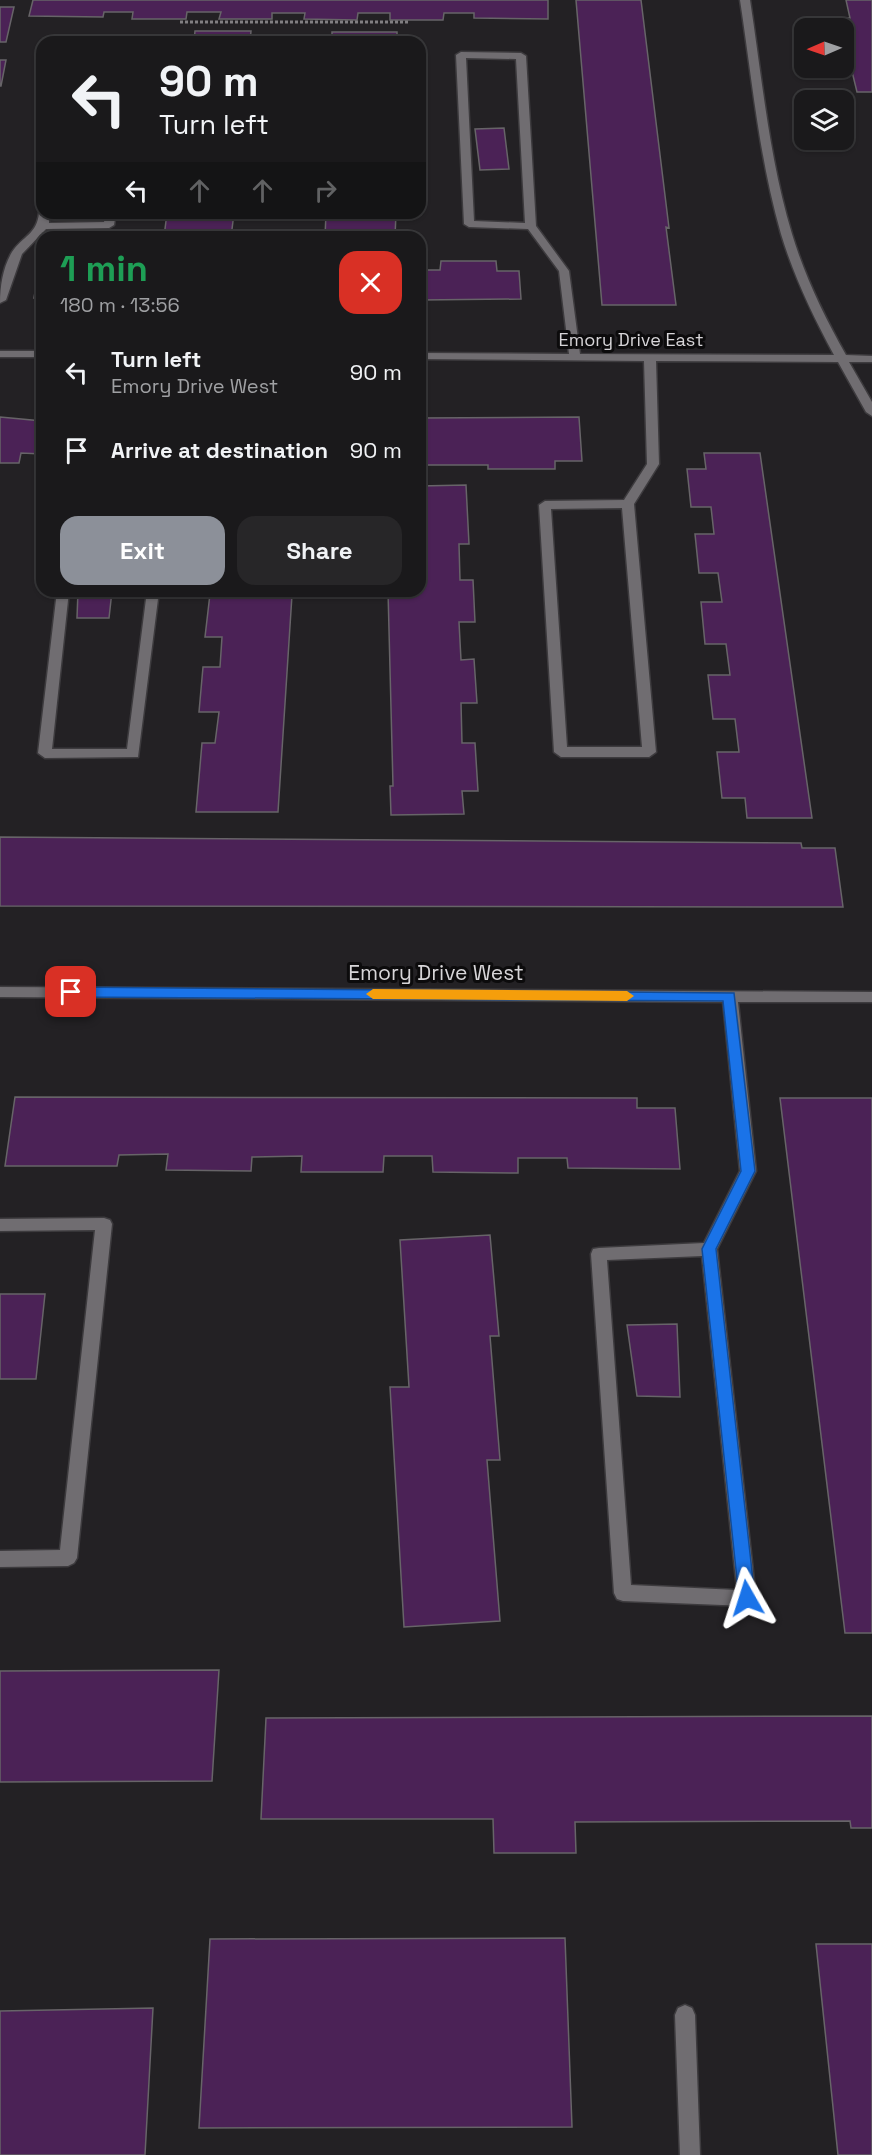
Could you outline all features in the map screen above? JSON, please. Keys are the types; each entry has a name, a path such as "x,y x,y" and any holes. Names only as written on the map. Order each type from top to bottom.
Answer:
{"street":[{"path":"745,0 778,202 797,265 842,359 872,412"},
{"path":"531,226 469,224 461,55 521,56 531,226 564,271 575,357"},
{"path":"38,231 43,226 44,219"},
{"path":"43,226 109,225 110,219"},
{"path":"0,300 16,253 36,233"},
{"path":"0,354 36,354"},
{"name":"Emory Drive East","path":"426,357 872,359"},
{"path":"628,504 545,504 561,752 649,752 628,504 653,464 650,358"},
{"path":"62,597 45,753 133,754 152,597"},
{"name":"Emory Drive West","path":"0,992 872,997"},
{"path":"709,1249 599,1254 623,1593 747,1598 709,1249 748,1171 730,996"},
{"path":"0,1225 104,1224 68,1557 0,1559"},
{"path":"685,2015 690,2155"}],"path":[{"path":"180,22 408,22"}],"building":[{"path":"33,0 548,0 548,19 474,18 474,13 444,13 443,20 390,20 390,13 358,13 357,20 304,19 305,13 272,13 272,19 219,19 221,12 187,12 186,19 132,19 133,12 104,12 103,17 29,16"},
{"path":"576,0 641,0 669,228 666,227 676,305 602,305"},
{"path":"846,0 872,0 872,92 857,92 854,78 854,18 850,18"},
{"path":"0,7 14,7 6,42 0,42"},
{"path":"195,31 251,31 251,36 195,36"},
{"path":"332,32 397,32 397,36 332,36"},
{"path":"0,60 6,60 1,86 0,86"},
{"path":"504,128 509,169 480,170 475,129"},
{"path":"166,219 233,219 232,231 165,231"},
{"path":"326,219 396,219 395,231 325,231"},
{"path":"441,261 496,261 497,271 519,271 521,299 426,300 426,270 440,270"},
{"path":"0,417 36,420 36,454 21,453 19,463 0,463"},
{"path":"579,417 582,461 555,461 555,469 488,469 488,465 426,465 426,418"},
{"path":"704,453 760,453 812,818 747,818 745,798 722,798 717,752 739,752 735,719 713,719 708,675 730,675 726,644 705,644 701,602 722,602 718,573 699,573 695,534 714,534 711,507 691,507 687,469 706,469"},
{"path":"466,485 469,544 459,544 460,580 473,580 475,622 459,622 461,660 474,659 477,703 461,703 462,743 475,743 478,791 462,791 464,814 391,815 390,786 393,786 388,597 426,597 426,486"},
{"path":"78,597 111,597 109,618 77,618"},
{"path":"210,597 292,597 278,812 196,812 202,743 215,743 219,712 199,712 203,667 220,667 222,637 205,637"},
{"path":"0,837 801,843 802,848 835,848 843,907 0,906"},
{"path":"15,1097 637,1098 637,1108 675,1108 680,1169 568,1168 567,1158 518,1158 518,1173 433,1172 432,1156 384,1156 383,1172 301,1172 302,1156 252,1157 251,1171 166,1170 168,1154 119,1155 117,1166 5,1166"},
{"path":"780,1098 872,1098 872,1633 845,1633"},
{"path":"490,1235 499,1336 490,1336 500,1460 487,1460 500,1621 404,1627 390,1387 409,1387 400,1240"},
{"path":"0,1294 45,1294 36,1379 0,1379"},
{"path":"677,1324 680,1397 637,1396 627,1325"},
{"path":"219,1670 212,1781 0,1782 0,1671"},
{"path":"872,1716 872,1828 851,1828 850,1821 575,1822 576,1853 494,1853 493,1819 261,1819 266,1718"},
{"path":"565,1938 572,2127 199,2128 210,1939"},
{"path":"816,1944 872,1944 872,2155 838,2155"},
{"path":"153,2008 145,2155 0,2155 0,2011"}],"slow traffic":[{"path":"373,994 627,996"}],"route":[{"path":"71,992 730,996 748,1171 709,1249 747,1598"}]}
